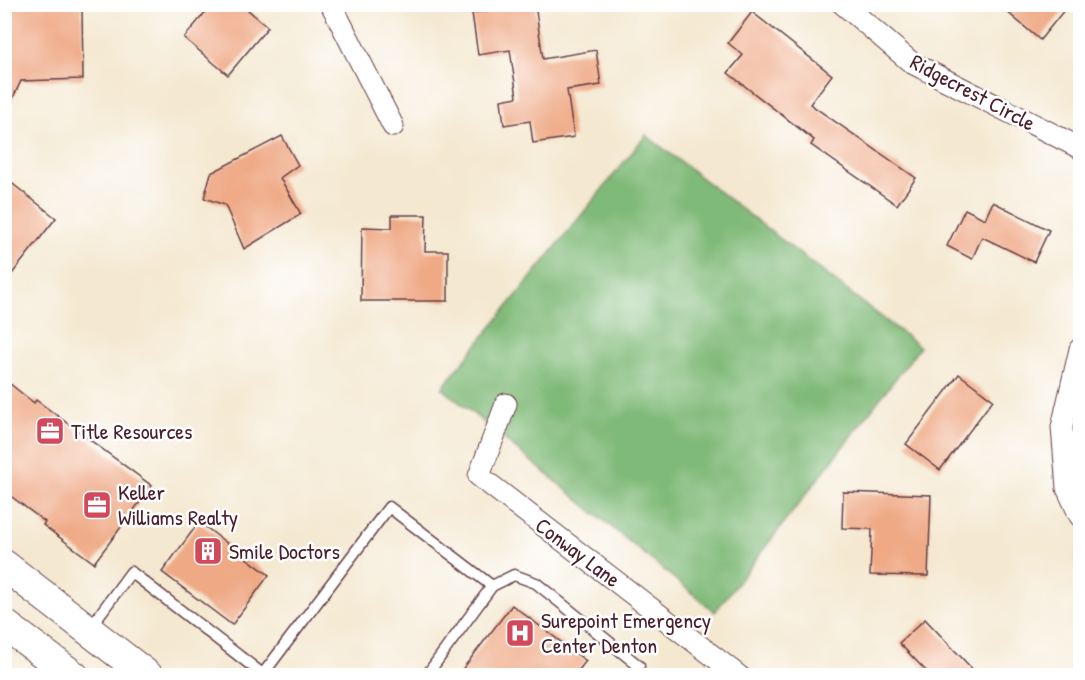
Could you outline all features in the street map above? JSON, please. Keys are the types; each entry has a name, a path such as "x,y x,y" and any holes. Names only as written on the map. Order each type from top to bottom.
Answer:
{"main road":[{"path":"4,565 148,675"},
{"path":"4,624 68,674 88,629"}],"street":[{"path":"331,4 393,126"},
{"name":"Ridgecrest Circle","path":"843,4 912,63 1080,148"},
{"path":"1080,349 1062,427 1067,488 1080,516"},
{"name":"Conway Lane","path":"506,404 479,476 739,675"}],"lane":[{"path":"88,629 131,572 264,675 389,507 492,586"},
{"path":"426,675 492,586 514,575 536,583 639,666 632,675"}],"green space":[{"path":"646,135 920,347 715,612 442,388"}],"building":[{"path":"4,4 82,4 83,79 21,81 4,117"},
{"path":"212,4 241,4 268,27 228,75 184,38"},
{"path":"535,4 543,59 596,50 601,85 567,90 574,137 533,143 530,121 504,125 501,100 517,97 510,50 478,55 472,13"},
{"path":"998,4 1069,4 1040,40"},
{"path":"752,12 832,75 810,104 916,178 897,205 811,145 814,140 728,73 743,55 728,43"},
{"path":"282,136 298,165 280,178 301,214 244,249 225,205 204,198 211,173"},
{"path":"4,177 56,218 4,284"},
{"path":"993,202 1049,230 1034,262 982,237 972,259 947,246 965,209 985,219"},
{"path":"392,215 426,215 425,251 448,251 448,301 361,301 362,227 392,228"},
{"path":"959,374 993,400 940,470 906,444"},
{"path":"4,379 34,403 36,400 152,486 94,563 43,525 45,522 4,491"},
{"path":"843,492 931,495 928,576 870,575 872,529 842,528"},
{"name":"Smile Doctors","path":"199,522 269,575 232,625 162,572"},
{"name":"Surepoint Emergency Center Denton","path":"512,605 586,661 575,675 458,675"},
{"path":"925,619 978,675 930,675 899,643"}],"place":[{"name":"Title Resources","path":"50,431"},
{"name":"Keller Williams Realty","path":"97,505"},
{"name":"Smile Doctors","path":"208,551"},
{"name":"Surepoint Emergency Center Denton","path":"520,633"}]}
